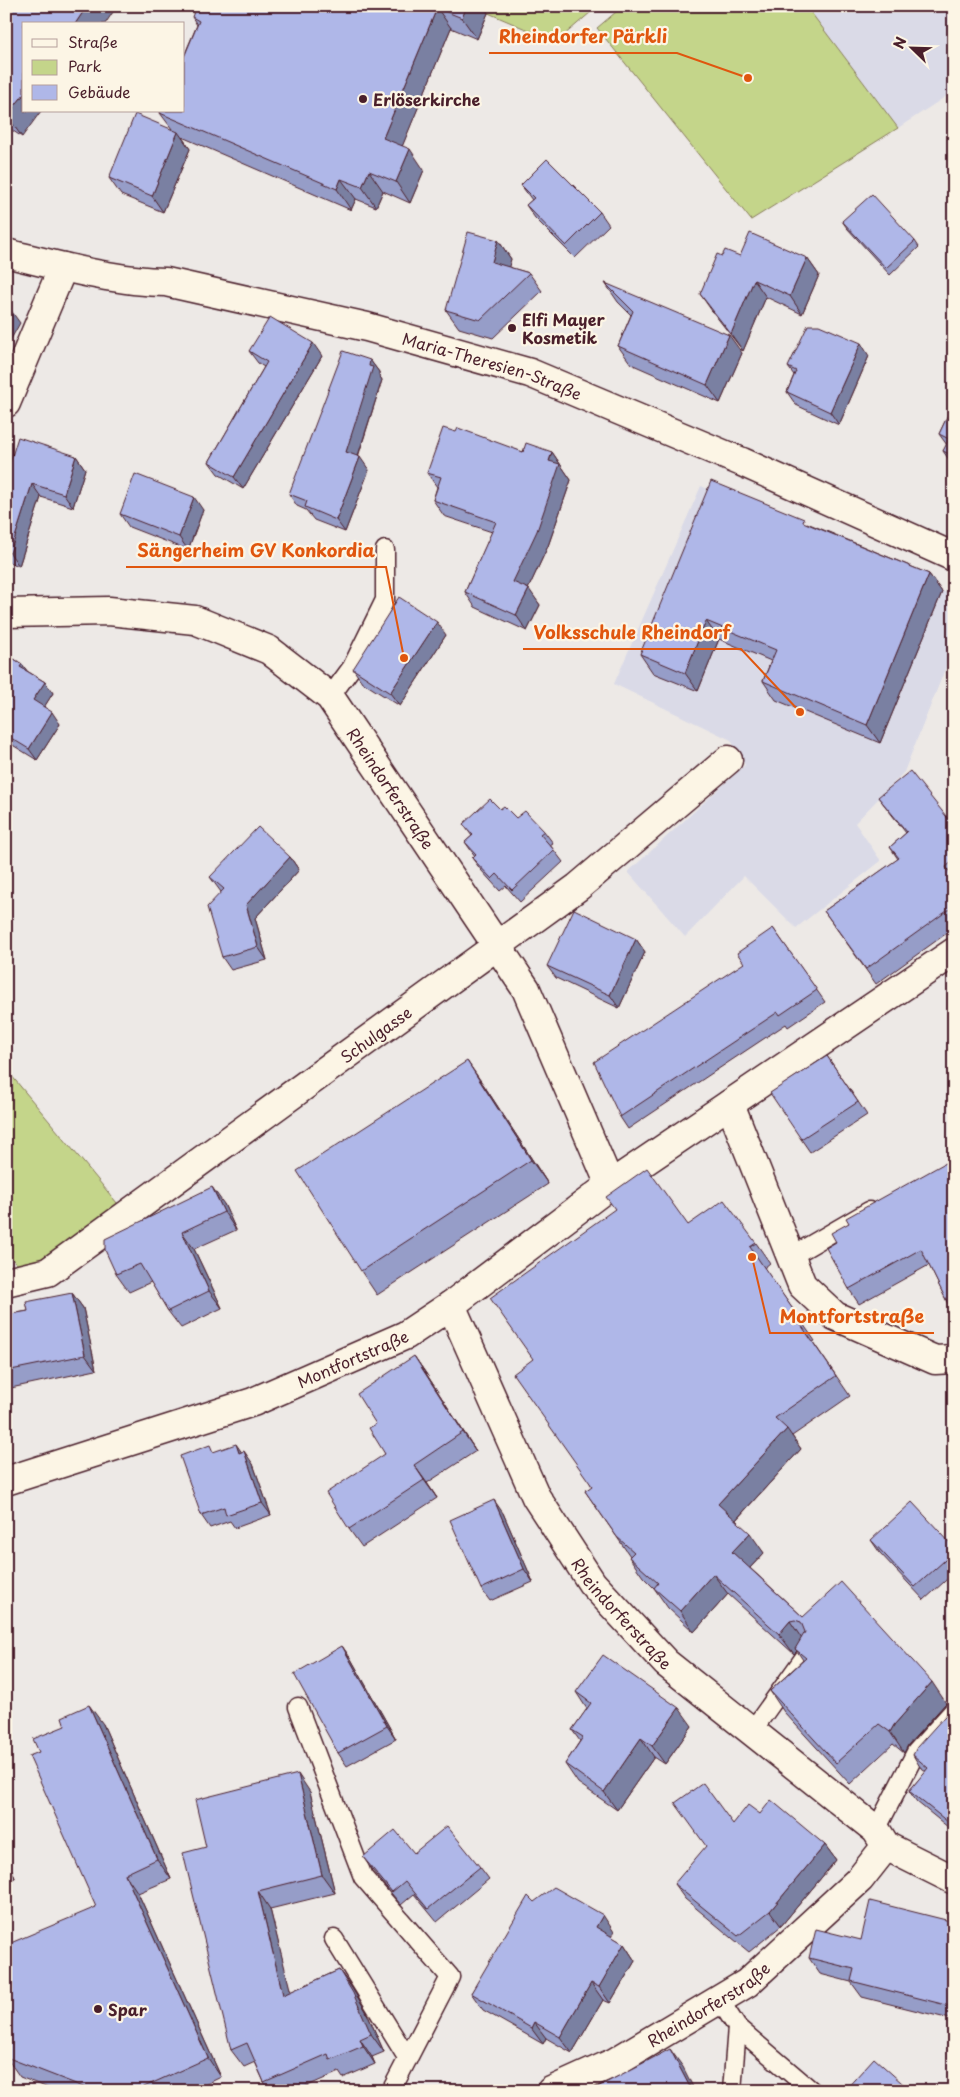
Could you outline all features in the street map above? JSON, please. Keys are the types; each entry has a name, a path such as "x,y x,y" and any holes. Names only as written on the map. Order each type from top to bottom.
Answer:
{"street":[{"name":"Maria-Theresien-Straße","path":"6,253 63,267 150,282 166,282 357,325 530,373 742,462 954,557"},
{"path":"6,403 63,267"},
{"name":"Rheindorferstraße","path":"6,612 109,610 195,620 269,650 330,697 526,989 610,1186"},
{"name":"Schulgasse","path":"6,1282 48,1272 578,887 728,760"},
{"name":"Montfortstraße","path":"6,1482 253,1402 406,1335 451,1305 610,1186 954,952"},
{"path":"730,1104 802,1285 835,1316 935,1360 954,1358"},
{"name":"Rheindorferstraße","path":"451,1305 536,1497 592,1583 666,1663 752,1731 881,1838 954,1880"},
{"name":"Rheindorferstraße","path":"550,2091 615,2062 747,1983 860,1879 881,1838"}],"lane":[{"path":"330,697 352,667 385,600 384,550"},
{"path":"790,1257 885,1201"},
{"path":"752,1731 810,1651"},
{"path":"298,1707 363,1877 450,1977 391,2091"},
{"path":"881,1838 916,1752 954,1710"},
{"path":"334,1939 408,2059"},
{"path":"719,1999 737,2027 812,2091"},
{"path":"732,2091 737,2027"}],"shaded area":[{"path":"806,6 954,6 954,91 898,128"},
{"path":"701,486 954,596 954,647 904,772 855,823 881,861 796,928 744,876 685,937 628,872 745,765 731,740 614,684"}],"green space":[{"path":"472,6 598,6 556,42"},
{"path":"623,6 806,6 898,128 751,220 597,28"},
{"path":"6,1069 127,1215 28,1277 6,1252"}],"building":[{"path":"87,6 76,22 22,22 22,97 7,116 6,115 6,7"},
{"path":"196,6 467,6 462,18 437,8 383,138 410,149 396,182 369,171 362,187 341,179 337,189 160,113 185,112 185,55 199,21 192,17"},
{"path":"135,114 178,132 152,196 109,178"},
{"path":"547,159 600,212 566,246 526,205 534,198 521,185"},
{"path":"872,194 915,241 886,268 842,221"},
{"path":"468,232 498,240 492,262 529,273 480,320 446,310"},
{"path":"750,233 807,258 790,296 754,280 731,334 700,294 717,254 722,256 725,250 740,256"},
{"path":"605,283 729,335 707,385 618,346 633,311"},
{"path":"270,317 313,343 234,477 209,462 267,362 249,351"},
{"path":"808,325 819,325 861,343 830,412 787,392 796,371 788,367"},
{"path":"343,351 370,360 369,366 373,367 346,452 360,457 336,520 305,507 307,501 289,494"},
{"path":"954,402 954,456 943,451 949,439 939,434"},
{"path":"443,428 456,432 458,428 523,452 526,443 552,452 549,461 560,464 537,531 513,582 529,589 516,615 465,592 496,522 433,500 441,477 427,473"},
{"path":"18,437 76,456 64,494 32,484 10,553 6,552 6,475"},
{"path":"135,474 194,497 179,537 120,514"},
{"path":"711,481 804,519 803,522 929,574 867,725 763,681 776,650 706,621 685,673 640,654"},
{"path":"399,597 437,622 390,693 353,669"},
{"path":"6,654 22,664 20,667 45,682 33,700 52,712 29,749 6,735"},
{"path":"910,771 954,826 954,860 946,867 954,878 954,906 866,969 824,911 899,858 890,847 907,832 878,797"},
{"path":"490,799 500,809 504,806 516,818 525,811 544,831 540,834 554,850 512,890 497,874 492,879 472,858 476,854 465,842 473,835 463,824"},
{"path":"258,827 290,857 246,905 258,947 222,957 207,907 224,889 210,877"},
{"path":"574,909 636,939 610,995 547,966"},
{"path":"773,928 817,990 780,1015 778,1012 620,1117 594,1062 744,963 737,953"},
{"path":"827,1056 858,1102 801,1139 770,1093"},
{"path":"467,1061 531,1160 361,1271 297,1171"},
{"path":"954,1158 954,1314 921,1249 849,1289 826,1248 836,1242 831,1233 849,1223 846,1218"},
{"path":"647,1168 688,1225 724,1200 756,1243 750,1247 836,1376 775,1418 787,1429 718,1504 750,1533 732,1552 803,1617 841,1582 932,1682 890,1732 879,1724 836,1763 770,1691 806,1658 795,1649 805,1632 801,1622 790,1621 779,1634 713,1574 680,1611 654,1588 658,1583 629,1557 634,1552 617,1537 585,1491 592,1486 513,1374 533,1359 490,1298 615,1209 606,1197"},
{"path":"212,1187 224,1212 182,1232 209,1291 168,1311 140,1264 116,1274 105,1250 105,1239"},
{"path":"72,1293 85,1355 6,1371 6,1315 28,1311 26,1302"},
{"path":"414,1356 463,1432 414,1465 424,1480 349,1529 326,1493 385,1454 369,1428 376,1424 357,1394"},
{"path":"236,1444 239,1453 244,1451 262,1503 226,1515 224,1507 201,1515 180,1456 210,1445 213,1452"},
{"path":"494,1500 524,1569 481,1589 450,1520"},
{"path":"912,1502 954,1547 954,1552 915,1587 871,1540"},
{"path":"342,1646 387,1726 338,1753 294,1674"},
{"path":"603,1655 679,1708 652,1746 641,1738 604,1792 565,1764 583,1737 572,1730 591,1703 576,1692"},
{"name":"Spar","path":"89,1705 157,1859 125,1874 208,2058 135,2091 94,2091 6,2057 6,1945 96,1907 29,1756 39,1752 33,1739 65,1726 62,1717"},
{"path":"953,1707 954,1815 948,1822 909,1791 928,1768 913,1755 917,1747"},
{"path":"298,1774 322,1875 258,1891 283,1995 339,1970 353,1993 371,2034 360,2039 363,2046 330,2060 328,2054 264,2082 247,2043 231,2050 183,1853 206,1847 195,1800"},
{"path":"703,1783 733,1824 748,1805 760,1814 771,1800 825,1845 770,1911 738,1936 674,1884 706,1846 675,1803"},
{"path":"447,1826 480,1867 428,1909 405,1881 392,1892 363,1857 395,1830 414,1853"},
{"path":"6,1861 11,1871 6,1873"},
{"path":"554,1887 603,1915 596,1927 624,1944 599,1987 591,1983 560,2037 534,2022 531,2028 471,1993 528,1896 534,1902"},
{"path":"870,1901 954,1922 954,2007 851,1981 854,1969 809,1958 816,1929 861,1940"},
{"path":"670,2049 692,2091 590,2091"},
{"path":"874,2058 911,2091 846,2091"}],"place":[{"name":"Rheindorfer Pärkli","path":"748,78"},
{"name":"Erlöserkirche","path":"363,99"},
{"name":"Elfi Mayer Kosmetik","path":"512,328"},
{"name":"Sängerheim GV Konkordia","path":"404,658"},
{"name":"Volksschule Rheindorf","path":"800,712"},
{"name":"Montfortstraße","path":"752,1257"},
{"name":"Spar","path":"98,2009"}]}
